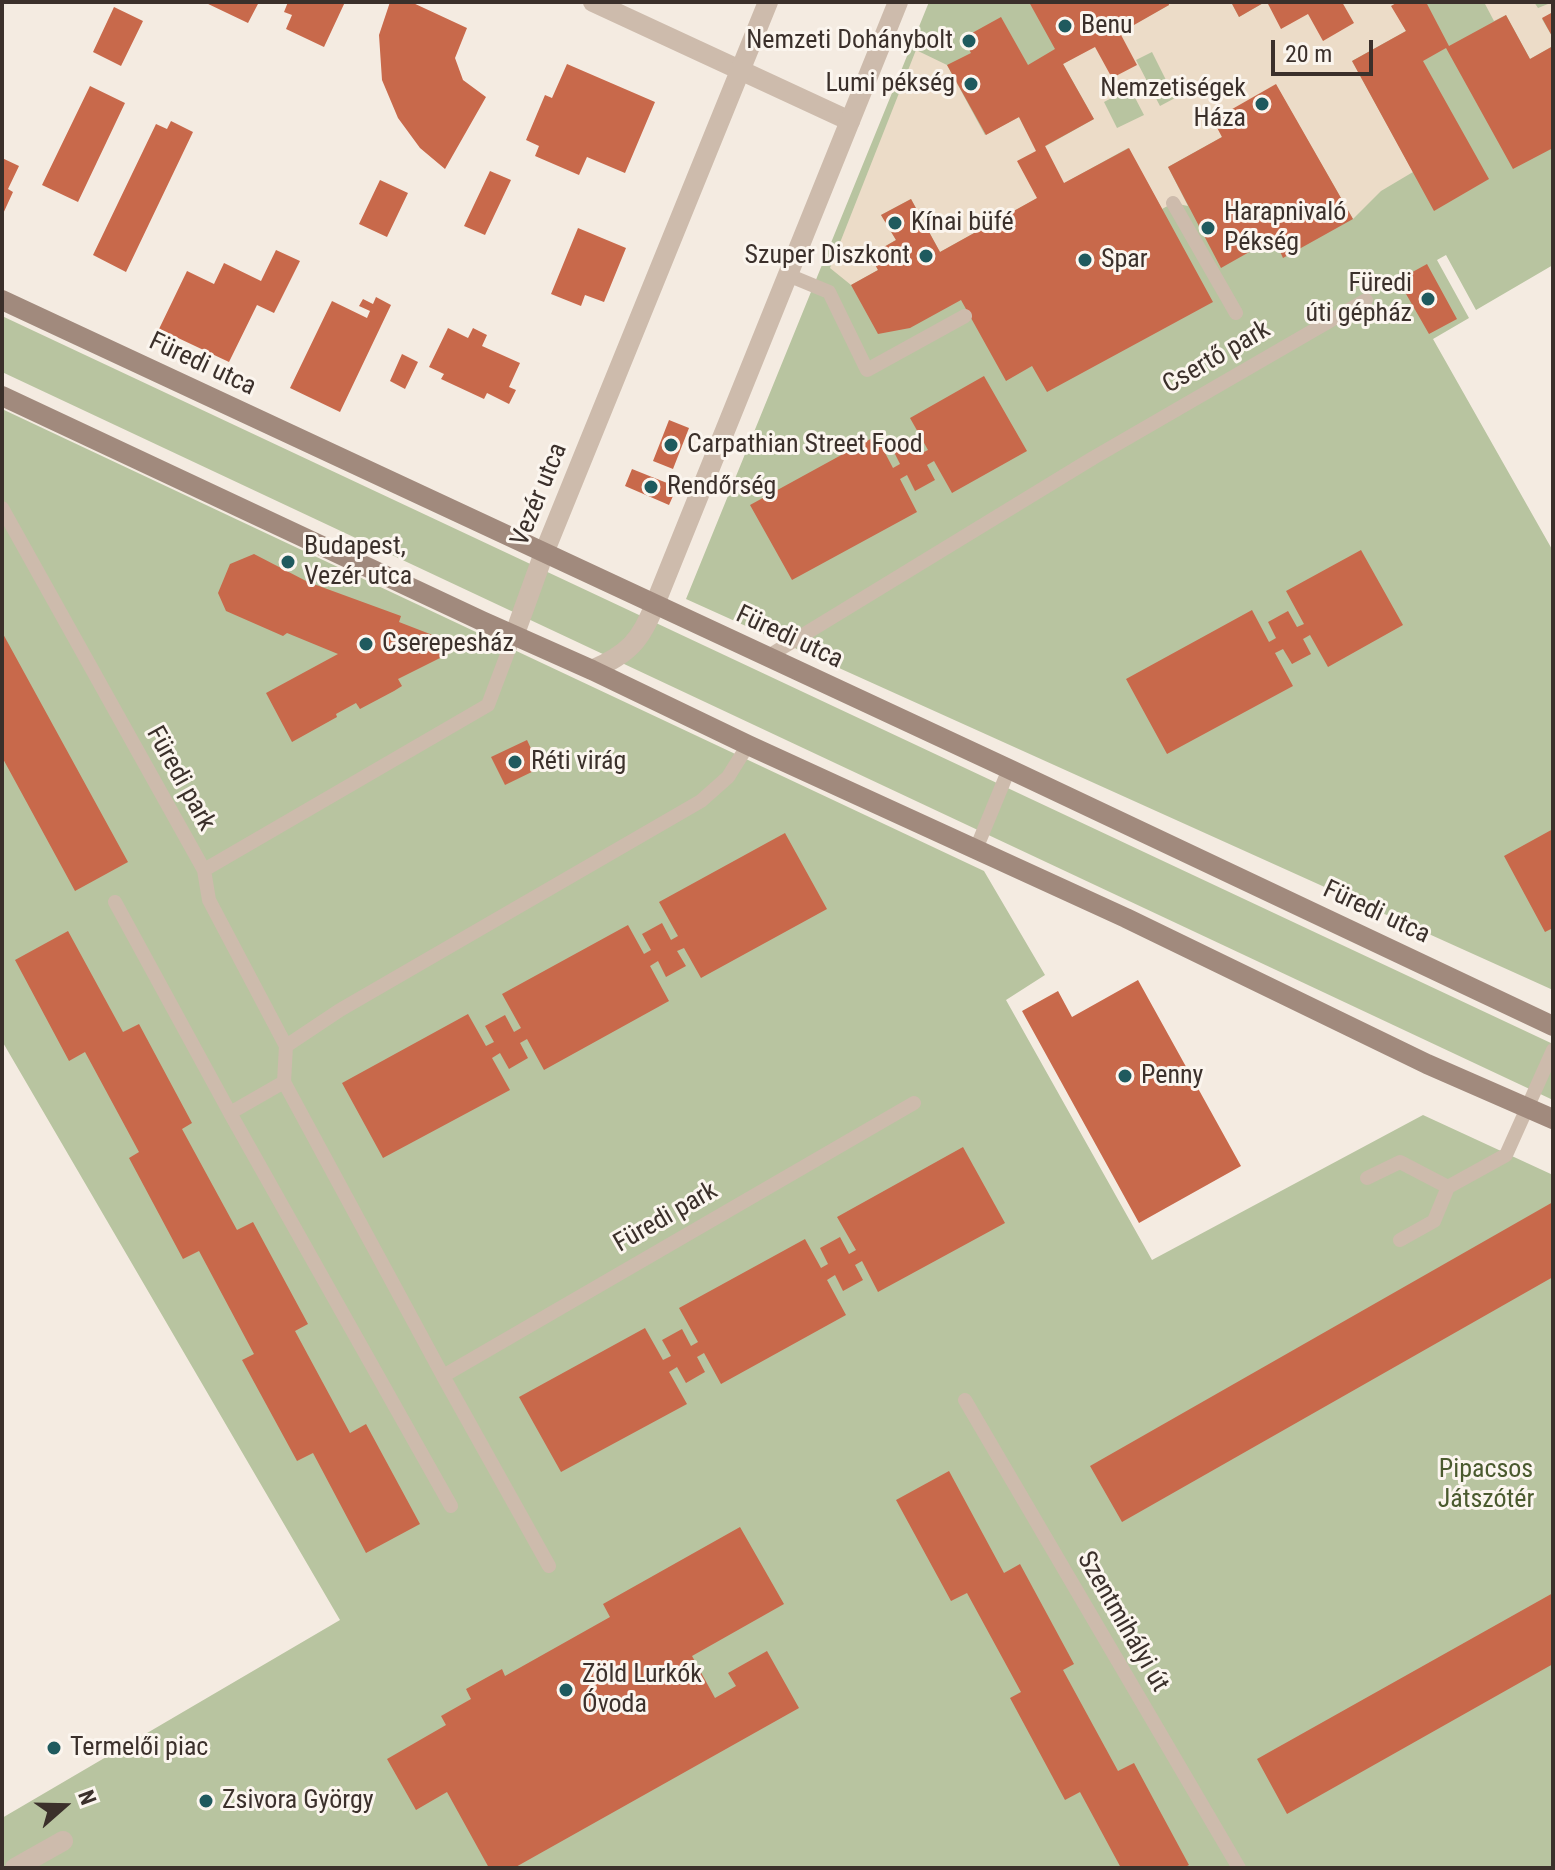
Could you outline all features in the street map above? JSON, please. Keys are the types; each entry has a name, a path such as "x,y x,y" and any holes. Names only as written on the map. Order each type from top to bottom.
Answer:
{"main road":[{"name":"Füredi utca","path":"2,300 1553,1026"},
{"path":"2,396 1126,918 1427,1064 1553,1119"}],"street":[{"path":"593,2 850,121"},
{"name":"Vezér utca","path":"514,636 544,553 768,2"},
{"path":"592,670 617,659 631,647 647,624 898,2"},
{"path":"15,1868 63,1841"}],"lane":[{"path":"1173,203 1236,313"},
{"path":"788,275 829,292 867,370 965,316"},
{"name":"Csertő park","path":"767,657 1093,458 1366,300"},
{"name":"Füredi park","path":"2,508 204,870 209,900 286,1046"},
{"name":"Vezér utca","path":"204,870 488,705 514,636"},
{"path":"549,1566 284,1082 286,1046 340,1010 701,801 728,777 748,745"},
{"path":"976,849 1009,769"},
{"path":"115,902 451,1506"},
{"path":"1400,1240 1434,1221 1448,1187 1506,1155 1553,1050"},
{"path":"230,1113 284,1082"},
{"name":"Füredi park","path":"443,1376 914,1103"},
{"path":"1367,1178 1400,1162 1448,1187"},
{"name":"Szentmihályi út","path":"965,1400 1239,1868"}],"green space":[{"path":"929,2 1553,2 1553,265 1476,310 1446,255 1437,260 1469,318 1433,339 1553,551 1553,990 686,599"},
{"path":"2,316 1553,1044 1553,1100 2,372"},
{"name":"Pipacsos Játszótér","path":"2,409 984,871 1045,975 1006,1000 1152,1260 1423,1115 1553,1175 1553,1868 2,1868 2,1818 340,1620 2,1041"}],"shaded area":[{"path":"1168,2 1231,2 1239,17 1265,2 1398,2 1392,6 1406,31 1352,61 1413,172 1381,191 1353,219 1276,85 1214,121 1222,137 1168,167 1188,206 1173,203 1162,209 1128,148 940,252 911,199 881,215 896,240 870,255 878,270 851,285 830,268 916,50 947,65 985,135 1019,117 1037,151 1094,119 1063,64 1169,5","holes":["1152,52 1175,98 1160,106 1136,60","1130,88 1144,115 1117,128 1104,102"]},
{"path":"1484,2 1534,2 1538,8 1553,2 1553,12 1542,19 1553,38 1553,46 1530,59 1506,15 1494,21"}],"building":[{"path":"204,2 259,2 248,23"},
{"path":"288,2 345,2 324,47 286,29 292,15 284,12"},
{"path":"390,2 411,2 467,28 455,58 463,80 486,97 445,169 420,148 398,118 382,80 379,35"},
{"path":"1029,2 1168,2 1169,5 1120,33 1137,65 1112,78 1095,47 1063,64 1094,119 1045,146 1064,183 1129,148 1213,302 1047,392 1032,366 1006,381 961,300 910,328 878,334 851,285 878,270 870,255 896,240 881,215 911,199 940,252 1037,198 1017,161 1036,151 1019,117 986,135 947,65 971,53 963,38 1001,17 1028,65 1055,49"},
{"path":"1231,2 1265,2 1239,17"},
{"path":"1267,2 1342,2 1354,23 1323,41 1308,14 1281,29"},
{"path":"1398,2 1426,2 1449,46 1506,15 1530,59 1553,46 1553,148 1513,169 1446,48 1423,61 1489,179 1434,211 1352,61 1406,31 1391,6"},
{"path":"114,7 143,21 121,66 93,52"},
{"path":"1553,12 1553,38 1542,18"},
{"path":"567,64 655,102 625,173 587,157 579,175 535,156 539,146 526,140 545,95 552,98"},
{"path":"1276,84 1353,219 1283,258 1274,238 1221,268 1168,167 1222,137 1213,120"},
{"path":"90,86 125,103 78,202 42,185"},
{"path":"171,121 193,132 126,272 93,255 156,124 167,129"},
{"path":"2,158 19,166 8,189 13,192 2,216"},
{"path":"490,171 511,180 485,235 464,226"},
{"path":"380,180 408,193 387,237 359,224"},
{"path":"578,228 626,248 604,302 585,295 581,306 551,294"},
{"path":"276,250 300,261 274,313 257,305 229,362 159,329 187,271 214,284 224,263 261,281"},
{"name":"Füredi úti gépház","path":"1427,264 1457,319 1429,334 1398,280"},
{"path":"376,297 391,305 340,412 290,388 332,301 367,318 370,311 359,306 363,299 373,304"},
{"path":"448,328 468,338 473,328 487,335 482,346 520,363 509,387 516,390 509,404 487,393 484,399 441,379 444,374 429,367"},
{"path":"402,354 418,362 405,389 390,381"},
{"path":"984,376 1027,451 952,493 934,461 927,465 935,480 915,491 907,475 900,479 917,512 792,580 750,505 876,436 893,468 900,464 892,448 912,437 920,454 928,450 910,418"},
{"name":"Carpathian Street Food","path":"669,420 689,428 673,469 653,461"},
{"name":"Rendőrség","path":"632,469 677,487 669,505 625,486"},
{"path":"1361,550 1403,625 1328,667 1310,635 1303,639 1311,654 1292,664 1283,649 1275,653 1293,686 1167,754 1126,679 1252,610 1269,642 1276,638 1268,622 1288,611 1297,627 1304,624 1286,591"},
{"path":"254,554 308,582 401,616 399,622 448,641 450,653 398,679 402,686 394,691 360,709 356,703 292,742 266,693 338,654 287,633 283,636 226,611 218,593 230,564"},
{"path":"2,632 128,862 75,891 2,757"},
{"name":"Réti virág","path":"527,740 540,768 505,785 491,757"},
{"path":"1553,829 1553,928 1545,932 1504,856"},
{"path":"785,833 827,909 701,978 684,948 677,951 686,966 666,977 658,961 650,966 669,1001 544,1070 527,1039 520,1043 528,1058 509,1069 500,1053 492,1058 510,1090 383,1158 342,1083 468,1014 486,1046 494,1042 485,1026 505,1015 514,1032 521,1028 502,994 628,925 644,954 651,950 642,934 662,923 671,940 678,936 659,902"},
{"path":"68,931 123,1032 139,1024 192,1123 182,1129 237,1230 253,1222 308,1324 295,1331 350,1433 366,1424 420,1524 366,1553 313,1453 297,1461 242,1360 254,1354 199,1251 183,1259 129,1158 139,1152 85,1052 69,1061 15,960"},
{"name":"Penny","path":"1138,980 1241,1166 1139,1223 1022,1011 1058,991 1072,1017"},
{"path":"963,1147 1005,1223 878,1292 862,1261 855,1265 863,1280 843,1291 835,1275 827,1280 846,1315 721,1384 704,1353 697,1357 705,1372 686,1383 677,1367 669,1372 687,1404 561,1472 519,1397 645,1328 663,1360 671,1356 662,1340 682,1329 691,1346 698,1342 679,1308 805,1239 821,1268 828,1264 820,1248 840,1237 849,1254 856,1250 837,1217"},
{"path":"1553,1202 1553,1277 1122,1522 1090,1466"},
{"path":"949,1471 1004,1573 1020,1564 1074,1664 1063,1670 1118,1771 1134,1763 1189,1865 1183,1868 1121,1868 1080,1792 1065,1800 1010,1698 1021,1692 967,1593 951,1601 896,1500"},
{"path":"740,1527 784,1604 692,1656 715,1698 736,1686 728,1673 767,1651 799,1708 514,1868 489,1868 447,1792 416,1810 387,1759 446,1725 441,1716 471,1699 466,1689 502,1669 505,1676 610,1617 603,1604"},
{"path":"1553,1593 1553,1664 1287,1814 1257,1759"}],"place":[{"name":"Benu","path":"1065,26"},
{"name":"Nemzeti Dohánybolt","path":"969,41"},
{"name":"Lumi pékség","path":"971,84"},
{"name":"Nemzetiségek Háza","path":"1262,104"},
{"name":"Kínai büfé","path":"895,223"},
{"name":"Harapnivaló Pékség","path":"1208,228"},
{"name":"Szuper Diszkont","path":"926,256"},
{"name":"Spar","path":"1085,260"},
{"name":"Füredi úti gépház","path":"1428,299"},
{"name":"Carpathian Street Food","path":"671,445"},
{"name":"Rendőrség","path":"651,487"},
{"name":"Budapest, Vezér utca","path":"288,562"},
{"name":"Cserepesház","path":"366,644"},
{"name":"Réti virág","path":"515,762"},
{"name":"Penny","path":"1125,1076"},
{"name":"Zöld Lurkók Óvoda","path":"566,1690"},
{"name":"Termelői piac","path":"54,1748"},
{"name":"Zsivora György","path":"206,1801"}]}
